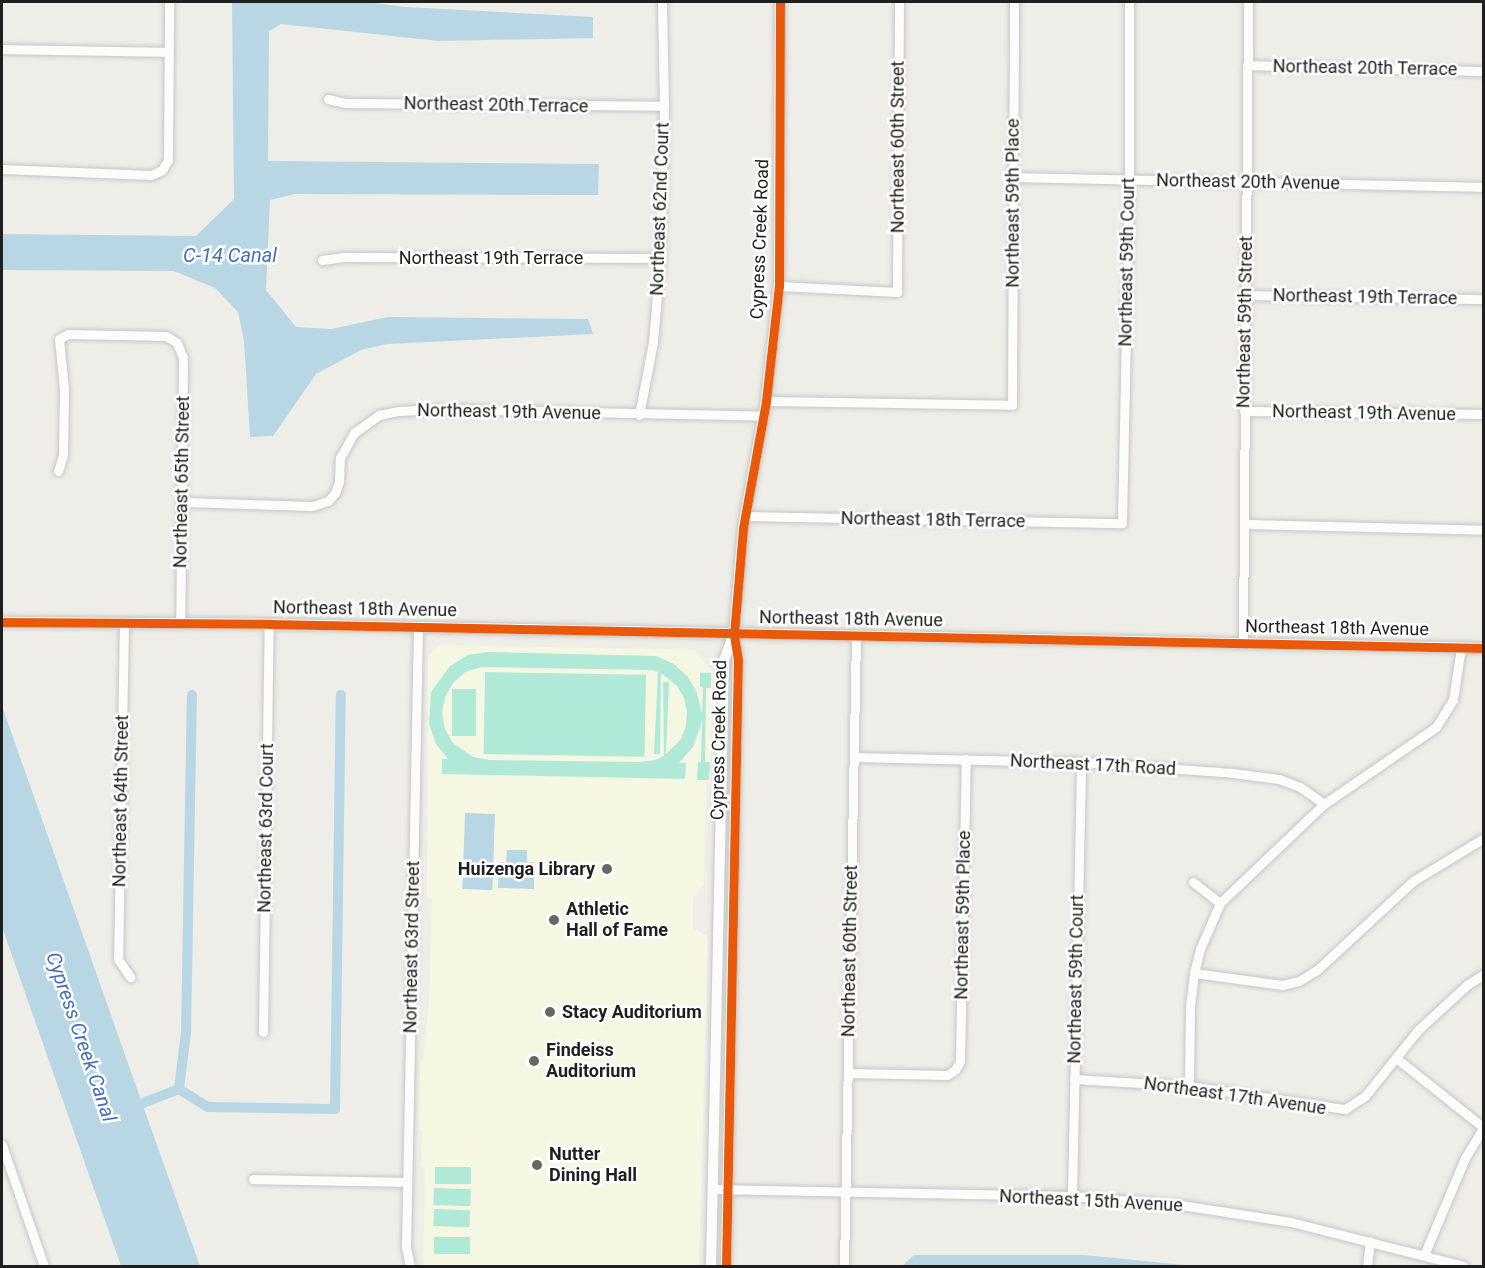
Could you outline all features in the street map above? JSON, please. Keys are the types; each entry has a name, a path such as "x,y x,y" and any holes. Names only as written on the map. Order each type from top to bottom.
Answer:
{"street":[{"path":"2,169 151,175 162,170 168,160 169,2"},
{"name":"Northeast 62nd Court","path":"639,415 653,342 660,258 664,106 663,2"},
{"name":"Cypress Creek Road","path":"726,1266 738,660 734,634 744,516 764,416 779,286 780,2"},
{"name":"Northeast 60th Street","path":"779,286 897,292 899,2"},
{"name":"Northeast 59th Place","path":"766,401 1012,405 1014,2"},
{"name":"Northeast 59th Court","path":"1122,523 1129,179 1129,2"},
{"name":"Northeast 59th Street","path":"1243,643 1248,2"},
{"path":"2,48 168,52"},
{"name":"Northeast 20th Terrace","path":"1247,65 1484,71"},
{"name":"Northeast 20th Terrace","path":"328,99 346,103 664,106"},
{"name":"Northeast 20th Avenue","path":"1013,177 1484,187"},
{"name":"Northeast 19th Terrace","path":"322,260 344,257 660,258"},
{"name":"Northeast 19th Terrace","path":"1246,295 1484,299"},
{"name":"Northeast 65th Street","path":"58,471 63,455 64,389 59,339 68,334 166,336 177,343 183,358 180,623"},
{"name":"Northeast 19th Avenue","path":"183,502 312,506 328,501 335,493 339,482 340,458 348,441 366,422 379,415 398,411 442,409 764,416"},
{"name":"Northeast 19th Avenue","path":"1244,411 1484,414"},
{"name":"Northeast 18th Terrace","path":"744,516 1122,523"},
{"path":"1245,524 1484,530"},
{"name":"Northeast 18th Avenue","path":"2,622 269,624 1484,648"},
{"name":"Northeast 64th Street","path":"124,622 118,959 130,977"},
{"name":"Northeast 63rd Court","path":"263,1032 269,624"},
{"name":"Northeast 63rd Street","path":"410,1266 406,1247 418,627"},
{"name":"Cypress Creek Road","path":"711,1266 724,660 734,634"},
{"name":"Northeast 60th Street","path":"844,1266 856,636"},
{"path":"1189,1086 1190,1006 1194,973 1200,949 1220,903 1324,804 1436,727 1453,700 1461,647"},
{"name":"Northeast 17th Road","path":"854,757 1081,762 1233,773 1279,779 1300,787 1324,804"},
{"name":"Northeast 59th Place","path":"848,1073 947,1075 955,1070 960,1061 966,759"},
{"name":"Northeast 59th Court","path":"1072,1196 1081,762"},
{"path":"1194,973 1282,985 1299,981 1318,969 1413,881 1484,838"},
{"path":"1193,882 1220,903"},
{"name":"Northeast 17th Avenue","path":"1074,1078 1189,1086 1345,1109 1360,1101 1434,1014 1467,985 1484,974"},
{"path":"1396,1058 1483,1128 1465,1158 1424,1255"},
{"path":"2,1145 44,1266"},
{"path":"253,1179 407,1182"},
{"name":"Northeast 15th Avenue","path":"713,1189 1072,1196 1181,1205 1291,1222 1463,1266"},
{"path":"1367,1266 1370,1242"}],"shaded area":[{"path":"439,645 695,650 713,673 710,781 706,782 704,884 693,898 693,928 707,936 708,941 699,1266 423,1266 425,1168 421,1167 422,1131 419,1130 420,1060 423,1060 429,1002 432,900 427,897 428,657"}],"green space":[{"path":"488,652 656,656 674,664 688,677 697,693 702,713 703,688 700,687 700,673 711,673 711,688 706,688 705,762 710,762 709,780 697,780 698,762 701,762 702,721 693,747 679,763 686,763 685,779 442,774 442,759 448,759 436,744 429,724 431,692 450,666 468,655","holes":["481,667 652,670 658,672 654,754 660,754 661,673 677,686 684,698 687,712 686,726 681,739 666,754 669,682 663,682 664,756 655,760 638,762 489,760 473,757 453,743 445,729 442,713 445,697 453,683 465,672"]},
{"path":"485,672 646,675 645,757 484,754"},
{"path":"452,689 476,689 476,736 452,736"},
{"path":"435,1167 471,1167 471,1184 435,1184"},
{"path":"434,1188 471,1189 470,1206 433,1205"},
{"path":"434,1209 470,1210 469,1227 433,1226"},
{"path":"434,1237 470,1237 470,1254 434,1254"}],"water":[{"name":"C-14 Canal","path":"232,2 366,2 405,7 593,17 593,38 439,41 281,24 269,31 268,161 599,164 598,195 295,194 270,200 266,290 296,327 331,329 388,317 588,319 593,334 387,344 361,350 316,374 273,436 250,437 244,341 238,312 215,288 174,271 2,270 2,234 196,236 234,199"},
{"name":"Cypress Creek Canal","path":"2,706 200,1266 121,1266 2,927"},
{"path":"465,813 495,814 492,890 462,889"},
{"path":"507,850 527,850 527,862 534,862 534,889 498,888 499,862 506,862"},
{"path":"914,1255 1084,1255 1195,1266 902,1266"}],"waterway":[{"path":"179,1089 186,1033 192,695"},
{"path":"130,1108 179,1089 208,1107 335,1109 341,695"}],"cycle path":[{"path":"726,1266 738,660 734,634 743,528 766,401 779,286 780,2"},
{"path":"2,622 269,624 1484,648"}],"place":[{"name":"Huizenga Library","path":"607,869"},
{"name":"Athletic Hall of Fame","path":"554,920"},
{"name":"Stacy Auditorium","path":"550,1012"},
{"name":"Findeiss Auditorium","path":"534,1061"},
{"name":"Nutter Dining Hall","path":"537,1165"}]}
